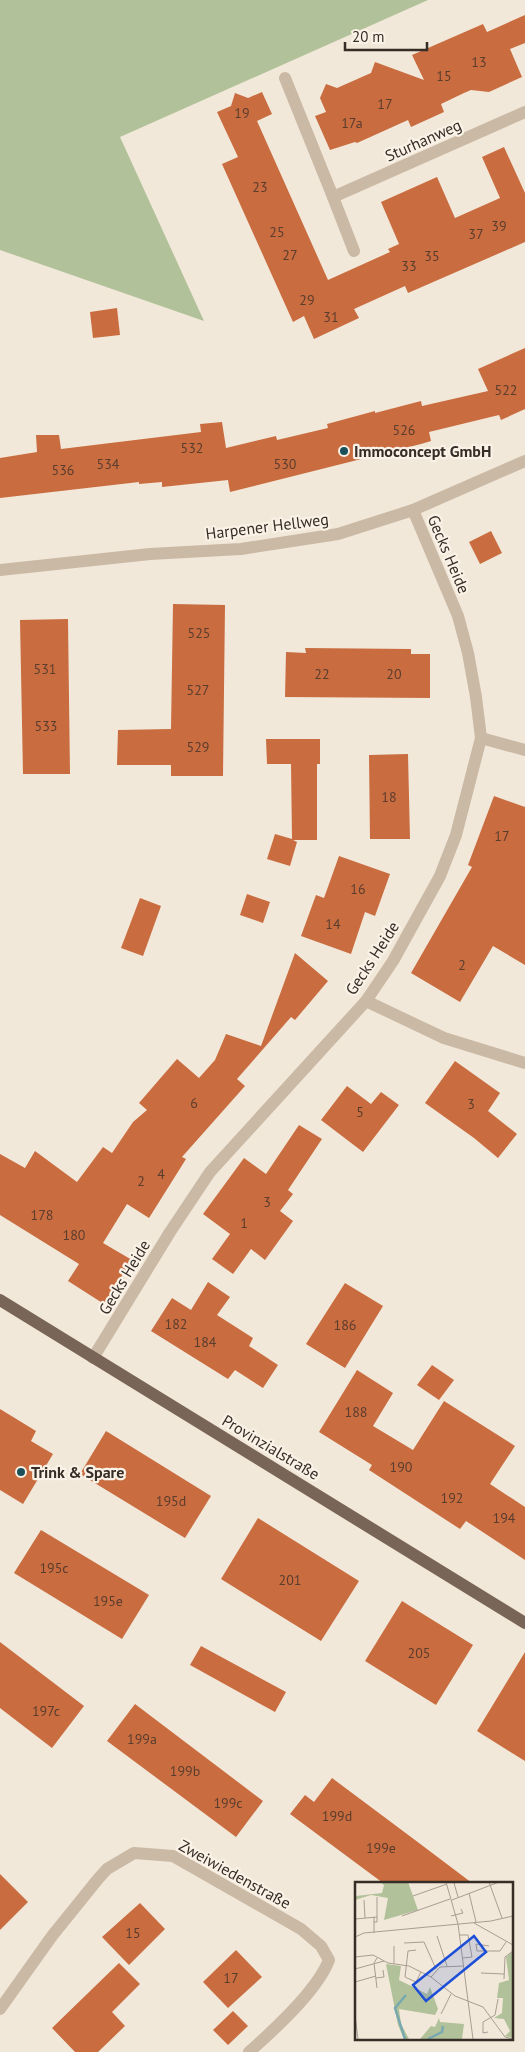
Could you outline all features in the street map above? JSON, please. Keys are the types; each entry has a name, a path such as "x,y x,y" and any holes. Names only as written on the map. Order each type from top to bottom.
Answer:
{"main road":[{"name":"Provinzialstraße","path":"0,1300 525,1623"}],"street":[{"path":"285,78 354,251"},
{"name":"Sturhanweg","path":"333,197 525,112"},
{"name":"Harpener Hellweg","path":"0,570 150,554 241,549 338,534 413,510 525,461"},
{"name":"Gecks Heide","path":"93,1358 170,1232 210,1172 366,1000 393,961 440,876 456,834 481,738 468,653 458,616 413,510"},
{"path":"481,738 525,750"},
{"path":"366,1000 444,1038 525,1063"},
{"name":"Zweiwiedenstraße","path":"0,2009 52,1936 107,1869 134,1853 173,1856 301,1929 321,1946 329,1960 325,1971 282,2023 249,2052"}],"green space":[{"path":"0,0 428,0 120,137 204,321 0,250"}],"building":[{"path":"525,15 525,43 510,49 522,77 489,92 471,90 464,93 441,104 444,112 411,127 408,120 357,143 330,150 315,116 326,112 320,98 326,84 337,88 371,73 375,62 424,80 412,55 483,24 487,32"},
{"path":"262,92 272,114 257,121 328,280 390,252 388,249 399,244 381,202 437,177 455,218 500,198 482,157 504,147 525,193 525,242 408,293 405,286 354,309 359,318 314,339 304,316 293,322 222,164 238,157 217,112 231,106 235,93 248,98"},
{"path":"117,308 120,335 93,338 90,312"},
{"path":"525,348 525,409 501,420 499,415 429,432 431,441 421,444 230,492 228,480 162,487 162,482 139,484 139,482 0,498 0,458 37,452 36,435 59,435 61,449 201,432 200,424 222,422 226,448 276,436 277,440 328,428 327,424 375,411 375,413 421,401 422,406 488,391 478,369"},
{"path":"491,531 502,553 480,564 469,542"},
{"path":"173,604 225,605 223,776 171,776 171,765 117,765 118,730 171,729"},
{"path":"68,619 70,774 23,774 20,620"},
{"path":"305,648 411,649 411,654 430,654 430,698 285,697 286,652 306,653"},
{"path":"266,739 320,739 320,764 317,764 317,840 293,840 297,842 290,866 267,859 275,834 292,839 291,764 267,764"},
{"path":"408,754 410,839 370,839 369,755"},
{"path":"494,796 525,807 525,965 493,946 460,1002 411,973 472,867 468,865"},
{"path":"339,856 390,874 375,916 365,912 351,954 301,936 316,895 324,898"},
{"path":"247,894 270,902 263,923 240,915"},
{"path":"140,898 161,906 143,956 121,948"},
{"path":"295,953 328,981 295,1020 291,1017 237,1079 245,1086 182,1157 186,1159 149,1218 127,1204 103,1243 132,1260 104,1304 68,1281 79,1264 0,1215 0,1154 25,1168 35,1151 77,1182 103,1147 112,1153 133,1122 147,1110 139,1103 177,1059 199,1078 215,1060 226,1034 261,1046"},
{"path":"455,1061 500,1093 488,1111 517,1134 498,1158 474,1138 425,1103"},
{"path":"347,1086 371,1104 381,1092 399,1105 363,1152 321,1120"},
{"path":"299,1125 322,1139 288,1190 293,1194 280,1211 293,1221 265,1260 251,1249 233,1274 212,1259 230,1234 203,1214 244,1158 266,1174"},
{"path":"208,1282 230,1297 217,1315 253,1338 249,1346 278,1365 263,1388 235,1370 228,1379 151,1331 172,1298 191,1310"},
{"path":"345,1283 383,1306 345,1368 306,1344"},
{"path":"432,1365 454,1380 439,1400 417,1385"},
{"path":"357,1370 393,1393 373,1426 413,1450 444,1401 515,1446 490,1484 525,1507 525,1560 466,1521 460,1529 369,1470 372,1465 319,1432"},
{"name":"Trink & Spare","path":"0,1409 36,1431 31,1441 53,1454 23,1504 0,1490"},
{"path":"106,1431 211,1496 185,1538 80,1474"},
{"path":"258,1518 359,1581 321,1641 221,1579"},
{"path":"41,1530 149,1595 122,1639 14,1573"},
{"path":"402,1601 473,1645 436,1705 365,1661"},
{"path":"0,1642 84,1706 52,1748 0,1708"},
{"path":"201,1646 286,1692 275,1712 190,1665"},
{"path":"525,1652 525,1761 477,1731"},
{"path":"135,1704 263,1801 236,1837 107,1741"},
{"path":"332,1778 471,1882 382,1882 290,1814 305,1795 314,1802"},
{"path":"0,1874 28,1902 0,1930"},
{"path":"140,1903 165,1929 129,1965 102,1937"},
{"path":"236,1950 262,1977 228,2008 203,1982"},
{"path":"119,1963 140,1984 112,2012 125,2026 98,2052 75,2052 52,2028"},
{"path":"233,2011 248,2026 228,2045 213,2030"}],"place":[{"name":"Immoconcept GmbH","path":"344,451"},
{"name":"Trink & Spare","path":"21,1472"}]}
